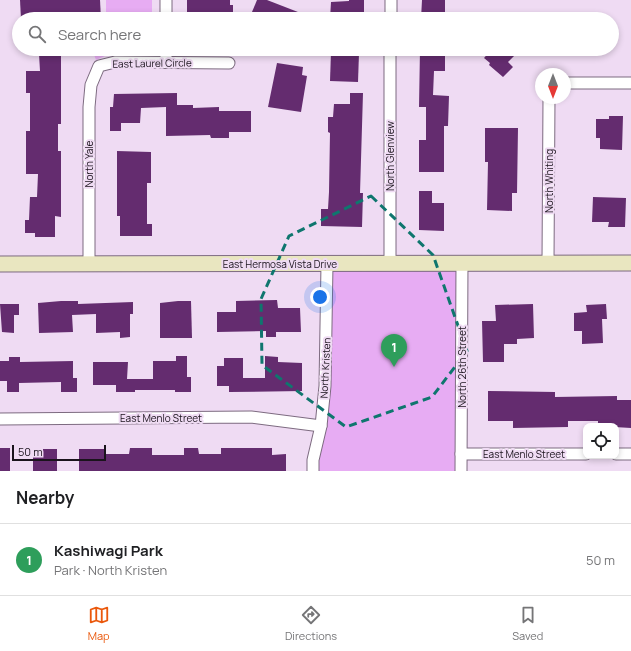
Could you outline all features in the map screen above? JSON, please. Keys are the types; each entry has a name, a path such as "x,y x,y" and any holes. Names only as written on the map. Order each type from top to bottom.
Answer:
{"street":[{"path":"166,0 166,12"},
{"path":"391,0 391,12"},
{"path":"166,56 166,62"},
{"name":"North Glenview","path":"390,56 390,263"},
{"name":"East Laurel Circle","path":"99,66 115,62 229,64"},
{"name":"North Yale","path":"89,263 89,107 91,85 99,66"},
{"path":"571,83 631,83"},
{"name":"North Whiting","path":"548,263 549,104"},
{"name":"East Hermosa Vista Drive","path":"0,264 327,264 462,262 631,263"},
{"name":"North 26th Street","path":"461,471 462,262"},
{"name":"North Kristen","path":"313,471 313,460 321,426 327,348 327,264"},
{"name":"East Menlo Street","path":"0,419 251,417 321,426"},
{"name":"East Menlo Street","path":"461,454 583,454"},
{"path":"619,454 631,454"}],"highlighted area":[{"path":"371,196 433,255 467,351 432,397 346,427 262,365 261,299 289,236"}],"shaded area":[{"path":"106,0 152,0 152,12 106,12"},
{"path":"95,56 105,56 96,60"},
{"path":"462,262 461,471 313,471 321,426 327,264"}],"building":[{"path":"20,0 100,0 101,12 21,12"},
{"path":"187,0 230,0 230,5 233,5 233,12 187,12"},
{"path":"257,0 267,0 298,12 252,12"},
{"path":"364,0 364,12 330,12 331,2"},
{"path":"422,0 445,0 445,12 421,12"},
{"path":"39,56 61,56 61,124 58,124 58,151 61,151 61,217 55,216 55,237 35,237 35,233 25,233 25,220 29,220 30,197 37,197 38,174 26,174 26,131 30,131 30,93 26,93 26,71 40,71"},
{"path":"331,56 359,56 358,82 330,81"},
{"path":"420,56 445,56 445,71 434,71 433,95 449,96 448,126 444,126 444,172 419,172 419,140 426,140 426,107 419,107"},
{"path":"486,56 514,56 508,62 513,67 503,77 489,65 490,63 484,58"},
{"path":"277,63 303,67 302,75 307,76 301,112 268,107"},
{"path":"177,93 177,105 193,105 193,108 219,107 219,111 251,111 251,132 229,132 229,138 211,138 210,135 166,136 166,107 141,108 140,123 121,123 121,131 110,131 110,107 113,107 114,94"},
{"path":"350,93 363,93 360,193 363,193 362,227 321,226 321,209 328,209 330,133 328,132 328,117 333,117 334,104 350,104"},
{"path":"609,116 623,116 622,150 600,149 600,138 596,138 596,119 609,119"},
{"path":"485,128 518,128 517,193 512,193 512,211 487,210 488,162 485,162"},
{"path":"117,151 151,152 151,183 147,183 147,224 152,224 152,236 120,236 120,216 117,216"},
{"path":"419,191 432,191 432,203 444,203 444,231 419,230"},
{"path":"593,197 626,198 625,227 608,227 609,222 592,222"},
{"path":"277,300 278,308 300,308 301,332 276,332 276,337 266,337 266,331 217,332 217,312 236,312 236,301"},
{"path":"78,301 78,304 133,302 133,314 130,314 130,337 120,338 120,332 96,333 96,314 72,315 73,332 39,333 38,303"},
{"path":"191,301 192,338 160,338 160,303"},
{"path":"0,304 19,304 19,315 14,315 14,333 2,332"},
{"path":"533,304 534,338 517,339 517,344 504,344 504,362 483,362 482,321 496,321 495,305"},
{"path":"606,304 607,319 602,319 603,343 582,344 582,331 574,331 574,313 587,312 586,305"},
{"path":"176,356 187,356 187,377 191,377 191,392 175,392 175,390 135,390 135,392 116,392 116,385 93,385 93,362 128,362 127,379 153,379 153,361 176,361"},
{"path":"265,356 278,357 278,362 302,363 302,391 229,392 229,386 217,386 217,366 224,366 224,358 243,358 243,378 265,378"},
{"path":"9,357 20,357 20,362 73,361 73,378 77,378 77,392 61,392 61,382 19,383 19,392 7,392 7,381 0,381 0,361 9,361"},
{"path":"488,391 555,392 555,397 617,396 617,400 631,400 631,428 619,427 619,423 568,421 568,427 513,428 513,421 488,421"},
{"path":"0,448 10,448 10,471 0,471"},
{"path":"130,448 152,448 152,455 184,455 184,448 198,448 199,454 221,454 221,448 272,448 272,455 286,454 286,471 79,471 79,449 104,449 104,454 129,454"},
{"path":"43,449 57,449 57,471 33,471 33,453 43,453"}],"place":[{"name":"Kashiwagi Park","path":"394,367"}]}
